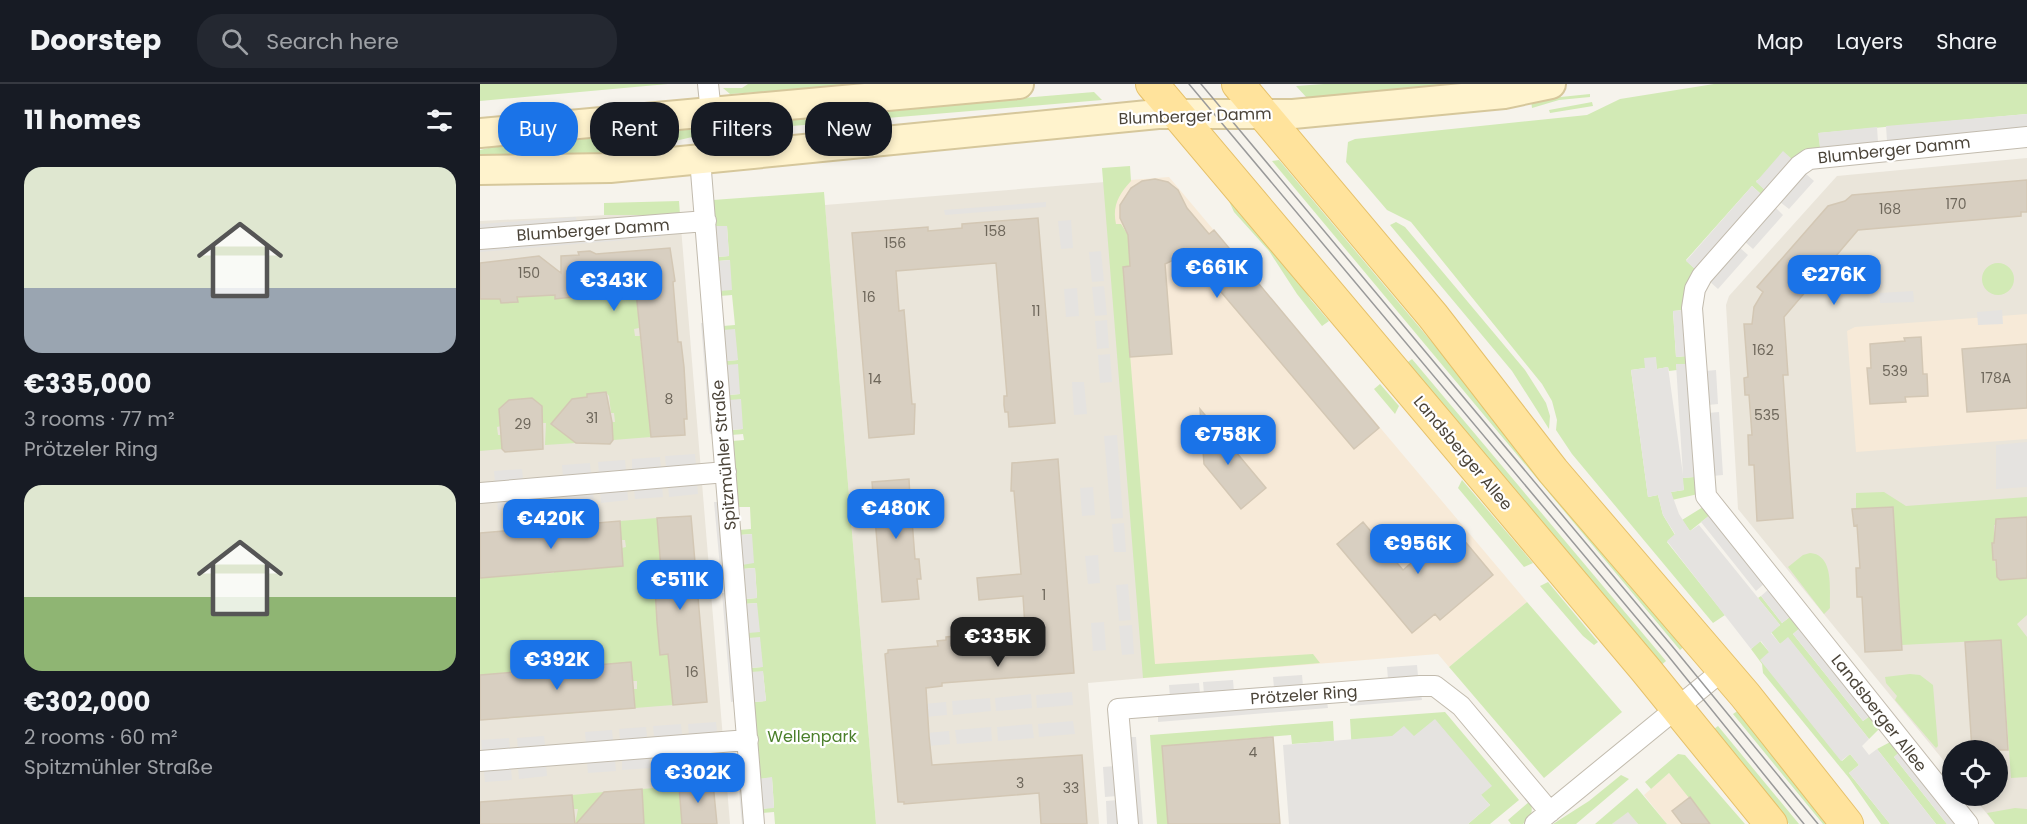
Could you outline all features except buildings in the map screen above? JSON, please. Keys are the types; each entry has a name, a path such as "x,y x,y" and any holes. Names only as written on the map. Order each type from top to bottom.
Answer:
{"main road":[{"path":"793,104 908,92 1019,84"},
{"name":"Landsberger Allee","path":"1152,84 1677,708 1771,824"},
{"path":"1238,84 1433,316 1553,471 1722,671 1847,824"},
{"name":"Blumberger Damm","path":"480,170 571,171 1178,114 1293,114 1504,94 1551,84"},
{"path":"480,134 691,115"}],"street":[{"path":"708,84 710,102"},
{"name":"Blumberger Damm","path":"1692,308 1695,290 1702,276 1799,166 1809,159 2027,137"},
{"name":"Spitzmühler Straße","path":"700,159 754,824"},
{"name":"Blumberger Damm","path":"480,239 706,221"},
{"name":"Landsberger Allee","path":"1692,308 1706,496 1968,824"},
{"path":"480,493 726,472"},
{"name":"Prötzeler Ring","path":"1128,824 1118,709 1435,686 1461,706 1542,818 1722,671"},
{"path":"480,761 748,740"}],"shaded area":[{"path":"2027,114 2027,129 1887,141 1886,126"},
{"path":"1877,127 1878,142 1820,147 1818,133"},
{"path":"1783,151 1793,160 1766,191 1756,182"},
{"path":"2027,158 2027,824 1995,824 1981,806 2008,806 2008,740 1942,740 1942,759 1738,509 1726,305 1729,296 1837,176"},
{"path":"1805,173 1814,181 1789,209 1780,202"},
{"path":"1169,177 1527,602 1449,667 1438,654 1145,678 1105,182"},
{"path":"1105,182 1145,678 1088,683 1099,824 876,824 825,205"},
{"path":"1752,186 1762,195 1696,270 1686,261"},
{"path":"1046,202 1046,207 945,215 944,210"},
{"path":"1775,207 1783,215 1753,249 1744,241"},
{"path":"609,215 680,215 730,824 480,824 480,221"},
{"path":"576,217 577,222 480,229 480,224"},
{"path":"1071,220 1073,248 1061,249 1058,221"},
{"path":"715,226 727,226 729,256 717,257"},
{"path":"661,232 661,237 480,252 480,247"},
{"path":"1739,247 1748,255 1718,289 1709,281"},
{"path":"1101,251 1104,281 1092,282 1089,252"},
{"path":"730,260 732,290 720,291 718,261"},
{"path":"1104,286 1107,315 1095,316 1092,287"},
{"path":"1077,288 1079,316 1066,317 1064,289"},
{"path":"1913,291 1914,302 1880,303 1879,293"},
{"path":"1684,310 1687,356 1676,357 1673,311"},
{"path":"2002,310 2003,324 1978,325 1977,312"},
{"path":"2027,314 2027,439 1856,452 1847,331 1855,327"},
{"path":"1107,320 1109,348 1097,349 1095,321"},
{"path":"701,323 706,323 716,433 710,434"},
{"path":"735,329 738,360 726,361 723,330"},
{"path":"1110,354 1112,382 1100,383 1098,355"},
{"path":"1656,357 1657,369 1668,367 1683,475 1676,364 1687,364 1694,477 1683,478 1684,490 1671,492 1679,514 1690,531 1699,525 1780,625 1771,633 1780,644 1788,637 1869,739 1862,746 1869,755 1877,749 1936,824 1890,824 1849,773 1859,765 1850,754 1841,761 1760,660 1769,652 1761,641 1751,649 1667,541 1675,534 1663,515 1658,495 1648,497 1631,370 1645,368 1644,358"},
{"path":"738,364 740,394 728,395 726,365"},
{"path":"1716,370 1718,404 1708,405 1706,371"},
{"path":"1072,382 1084,382 1087,414 1074,415"},
{"path":"741,399 743,429 731,430 729,400"},
{"path":"1719,412 1723,475 1712,476 1708,413"},
{"path":"1117,435 1123,518 1111,519 1104,436"},
{"path":"2027,442 2027,487 1996,489 1996,445"},
{"path":"695,454 696,466 666,468 665,456"},
{"path":"660,457 661,469 632,471 632,459"},
{"path":"625,460 626,471 599,474 598,462"},
{"path":"590,463 591,474 563,476 562,465"},
{"path":"522,469 523,480 495,483 494,471"},
{"path":"697,482 698,494 669,497 668,485"},
{"path":"662,485 663,497 635,499 634,488"},
{"path":"1093,487 1095,515 1082,516 1080,488"},
{"path":"627,489 628,500 601,503 600,491"},
{"path":"593,491 594,503 566,505 565,494"},
{"path":"524,497 525,508 498,510 497,499"},
{"path":"714,502 721,502 728,577 721,578"},
{"path":"1710,515 1765,583 1756,591 1701,522"},
{"path":"1124,523 1126,552 1114,552 1112,524"},
{"path":"752,534 754,563 742,565 740,535"},
{"path":"1098,555 1100,583 1088,584 1085,556"},
{"path":"755,568 757,598 745,599 742,569"},
{"path":"1128,584 1131,620 1119,621 1116,585"},
{"path":"1769,589 1791,616 1782,623 1761,596"},
{"path":"722,593 729,593 738,701 731,702"},
{"path":"757,603 760,632 748,633 745,604"},
{"path":"1104,622 1106,650 1093,651 1091,623"},
{"path":"1132,625 1134,654 1122,655 1119,626"},
{"path":"1800,628 1871,715 1863,721 1793,634"},
{"path":"760,637 763,667 750,668 748,638"},
{"path":"1417,665 1418,676 1388,679 1387,667"},
{"path":"763,671 766,701 753,702 751,672"},
{"path":"1302,675 1303,686 1274,688 1273,677"},
{"path":"1233,680 1234,692 1204,694 1203,682"},
{"path":"1199,683 1200,694 1170,697 1169,685"},
{"path":"1072,692 1073,705 1037,708 1036,695"},
{"path":"1031,694 1032,708 996,711 995,698"},
{"path":"1421,694 1422,700 1350,706 1349,700"},
{"path":"990,698 991,711 953,715 952,701"},
{"path":"946,702 947,715 893,720 891,707"},
{"path":"1327,702 1328,708 1158,722 1158,716"},
{"path":"1435,719 1492,786 1481,795 1490,805 1468,824 1289,824 1283,745 1392,736 1404,726 1414,736"},
{"path":"1073,721 1075,734 1039,737 1038,724"},
{"path":"716,722 717,733 689,736 688,724"},
{"path":"681,724 682,735 654,738 653,726"},
{"path":"1032,724 1034,738 998,741 997,727"},
{"path":"646,727 647,738 620,741 619,729"},
{"path":"991,727 992,741 957,744 955,730"},
{"path":"612,730 613,741 586,744 585,732"},
{"path":"949,731 950,744 895,749 894,736"},
{"path":"544,736 545,747 518,749 517,738"},
{"path":"1130,737 1136,737 1143,824 1137,824"},
{"path":"509,738 510,749 482,752 481,740"},
{"path":"718,750 719,762 692,764 691,752"},
{"path":"1901,751 1942,803 1942,806 1945,806 1959,824 1947,824 1894,757"},
{"path":"684,754 684,765 657,767 656,756"},
{"path":"649,757 650,768 622,770 622,759"},
{"path":"615,760 616,771 588,773 587,762"},
{"path":"546,765 547,776 519,779 518,767"},
{"path":"1115,766 1117,796 1105,797 1103,767"},
{"path":"511,768 512,780 485,782 484,771"},
{"path":"743,769 747,824 742,824 737,770"},
{"path":"1669,773 1710,824 1667,824 1644,795"},
{"path":"772,777 774,808 762,809 759,779"},
{"path":"1118,800 1120,824 1107,824 1106,801"},
{"path":"1628,811 1638,824 1612,824"}],"green space":[{"path":"480,84 668,84 480,101"},
{"path":"748,84 876,84 730,94 723,88 742,88"},
{"path":"1470,84 1307,98 1296,86"},
{"path":"1714,84 2027,84 2027,114 1819,133 1820,147 1807,150 1756,181 1766,191 1762,195 1752,186 1686,260 1696,270 1686,288 1684,310 1673,311 1676,357 1687,356 1687,364 1676,364 1677,370 1669,371 1668,367 1657,369 1655,357 1645,368 1631,370 1648,497 1658,495 1663,515 1675,535 1667,542 1725,615 1713,623 1572,454 1556,430 1557,420 1552,401 1542,384 1411,222 1387,210 1346,162 1348,142 1355,139 1587,115 1620,99"},
{"path":"1094,92 1102,100 892,118 892,109"},
{"path":"1590,94 1590,97 1559,100 1532,108 1531,100"},
{"path":"1592,102 1593,106 1550,113 1549,110"},
{"path":"805,116 805,125 793,126 793,117"},
{"path":"691,125 691,137 679,140 679,126"},
{"path":"590,134 590,156 480,160 480,150 498,146 498,156 578,156 578,135"},
{"path":"1279,160 1686,645 1680,650 1272,161"},
{"path":"1130,166 1131,181 1118,201 1115,218 1116,224 1121,224 1128,235 1130,266 1123,267 1155,664 1313,654 1320,663 1143,678 1102,168"},
{"path":"1222,186 1282,255 1311,300 1329,321 1322,326 1297,294 1269,251 1234,212"},
{"name":"Wellenpark","path":"824,192 876,824 775,824 774,812 762,813 762,809 774,807 772,778 759,779 753,702 766,701 763,672 751,672 750,668 762,667 748,638 757,603 745,604 745,599 757,598 755,568 742,569 752,534 740,535 739,530 751,529 750,507 737,507 732,441 744,440 743,434 731,435 731,430 743,429 729,400 728,395 740,394 726,361 738,360 723,330 723,326 735,325 732,295 720,296 730,260 718,261 717,257 729,256 727,226 715,226 713,200"},
{"path":"679,201 680,215 604,215 604,203"},
{"path":"1396,222 1405,227 1525,370 1546,403 1550,416 1549,429 1512,371 1390,225"},
{"path":"1998,263 2010,267 2014,279 2010,291 1998,295 1986,291 1982,279 1986,267"},
{"path":"639,288 637,297 639,328 634,329 635,336 640,336 651,437 613,440 611,422 615,422 614,413 611,413 609,396 606,392 587,394 587,397 572,399 567,405 571,439 576,443 545,445 546,423 543,423 541,406 519,399 499,409 501,426 497,427 498,435 501,435 502,449 480,451 480,299 500,299 501,303 517,302 517,297 555,295 556,299 573,297 573,293 611,290 611,294 619,294 619,289"},
{"path":"1412,359 1666,661 1659,667 1404,365"},
{"path":"1380,384 1399,406 1395,414 1374,389"},
{"path":"1694,477 1698,494 1672,500 1671,492 1684,490 1682,478"},
{"path":"1462,480 1533,563 1524,567 1458,488"},
{"path":"1884,492 1906,506 2027,497 2027,517 1994,525 1994,543 1992,543 1997,576 2027,578 2027,615 2017,624 2027,637 2027,777 2011,778 2001,640 1901,645 1893,507 1856,509 1856,493"},
{"path":"1703,507 1710,515 1690,531 1682,520"},
{"path":"657,518 661,569 653,570 654,580 659,580 661,655 668,654 673,705 635,708 634,689 637,689 637,681 633,681 631,662 593,711 566,714 562,668 520,671 524,717 498,719 494,674 480,675 480,578 486,577 482,533 509,530 512,575 554,573 553,554 582,570 623,566 622,548 626,547 625,540 621,540 620,521"},
{"path":"1810,553 1824,560 1829,575 1830,608 1824,614 1788,567 1803,555"},
{"path":"1548,582 1598,642 1594,645 1583,636 1540,586"},
{"path":"1761,596 1782,623 1791,616 1800,628 1793,634 1863,721 1871,715 1881,727 1869,739 1788,638 1780,644 1771,632 1780,625 1758,598"},
{"path":"1527,602 1622,712 1544,778 1449,667"},
{"path":"1760,641 1770,653 1761,660 1842,761 1850,754 1859,765 1849,773 1890,824 1881,824 1849,778 1763,673 1762,664 1751,649"},
{"path":"1920,675 1933,685 1938,746 1936,748 1895,700 1897,696 1886,683 1885,677"},
{"path":"1739,710 1832,824 1823,824 1733,714"},
{"path":"1445,712 1519,800 1490,824 1468,824 1490,805 1481,795 1435,720 1414,737 1357,739 1352,753 1350,719"},
{"path":"1333,721 1334,741 1292,744 1291,735 1162,746 1168,824 1157,824 1150,735"},
{"path":"1718,726 1799,824 1789,824 1711,731"},
{"path":"1894,740 1901,751 1894,757 1947,824 1936,824 1877,749"},
{"path":"1678,754 1685,755 1745,824 1710,824 1669,773 1651,789 1645,782"},
{"path":"1621,775 1629,779 1576,824 1553,824 1589,801"},
{"path":"679,786 682,824 644,824 642,789"},
{"path":"1637,788 1667,824 1638,824 1628,812 1612,824 1595,824"},
{"path":"604,792 602,824 575,824 578,809 574,809 572,795"},
{"path":"1530,801 1532,811 1528,819 1523,824 1511,824 1508,820"},
{"path":"2015,808 2027,809 2027,824 1995,824 1987,813"}],"tram line":[{"path":"1189,84 1665,652 1804,824"},
{"path":"1201,84 1672,646 1818,824"}]}
